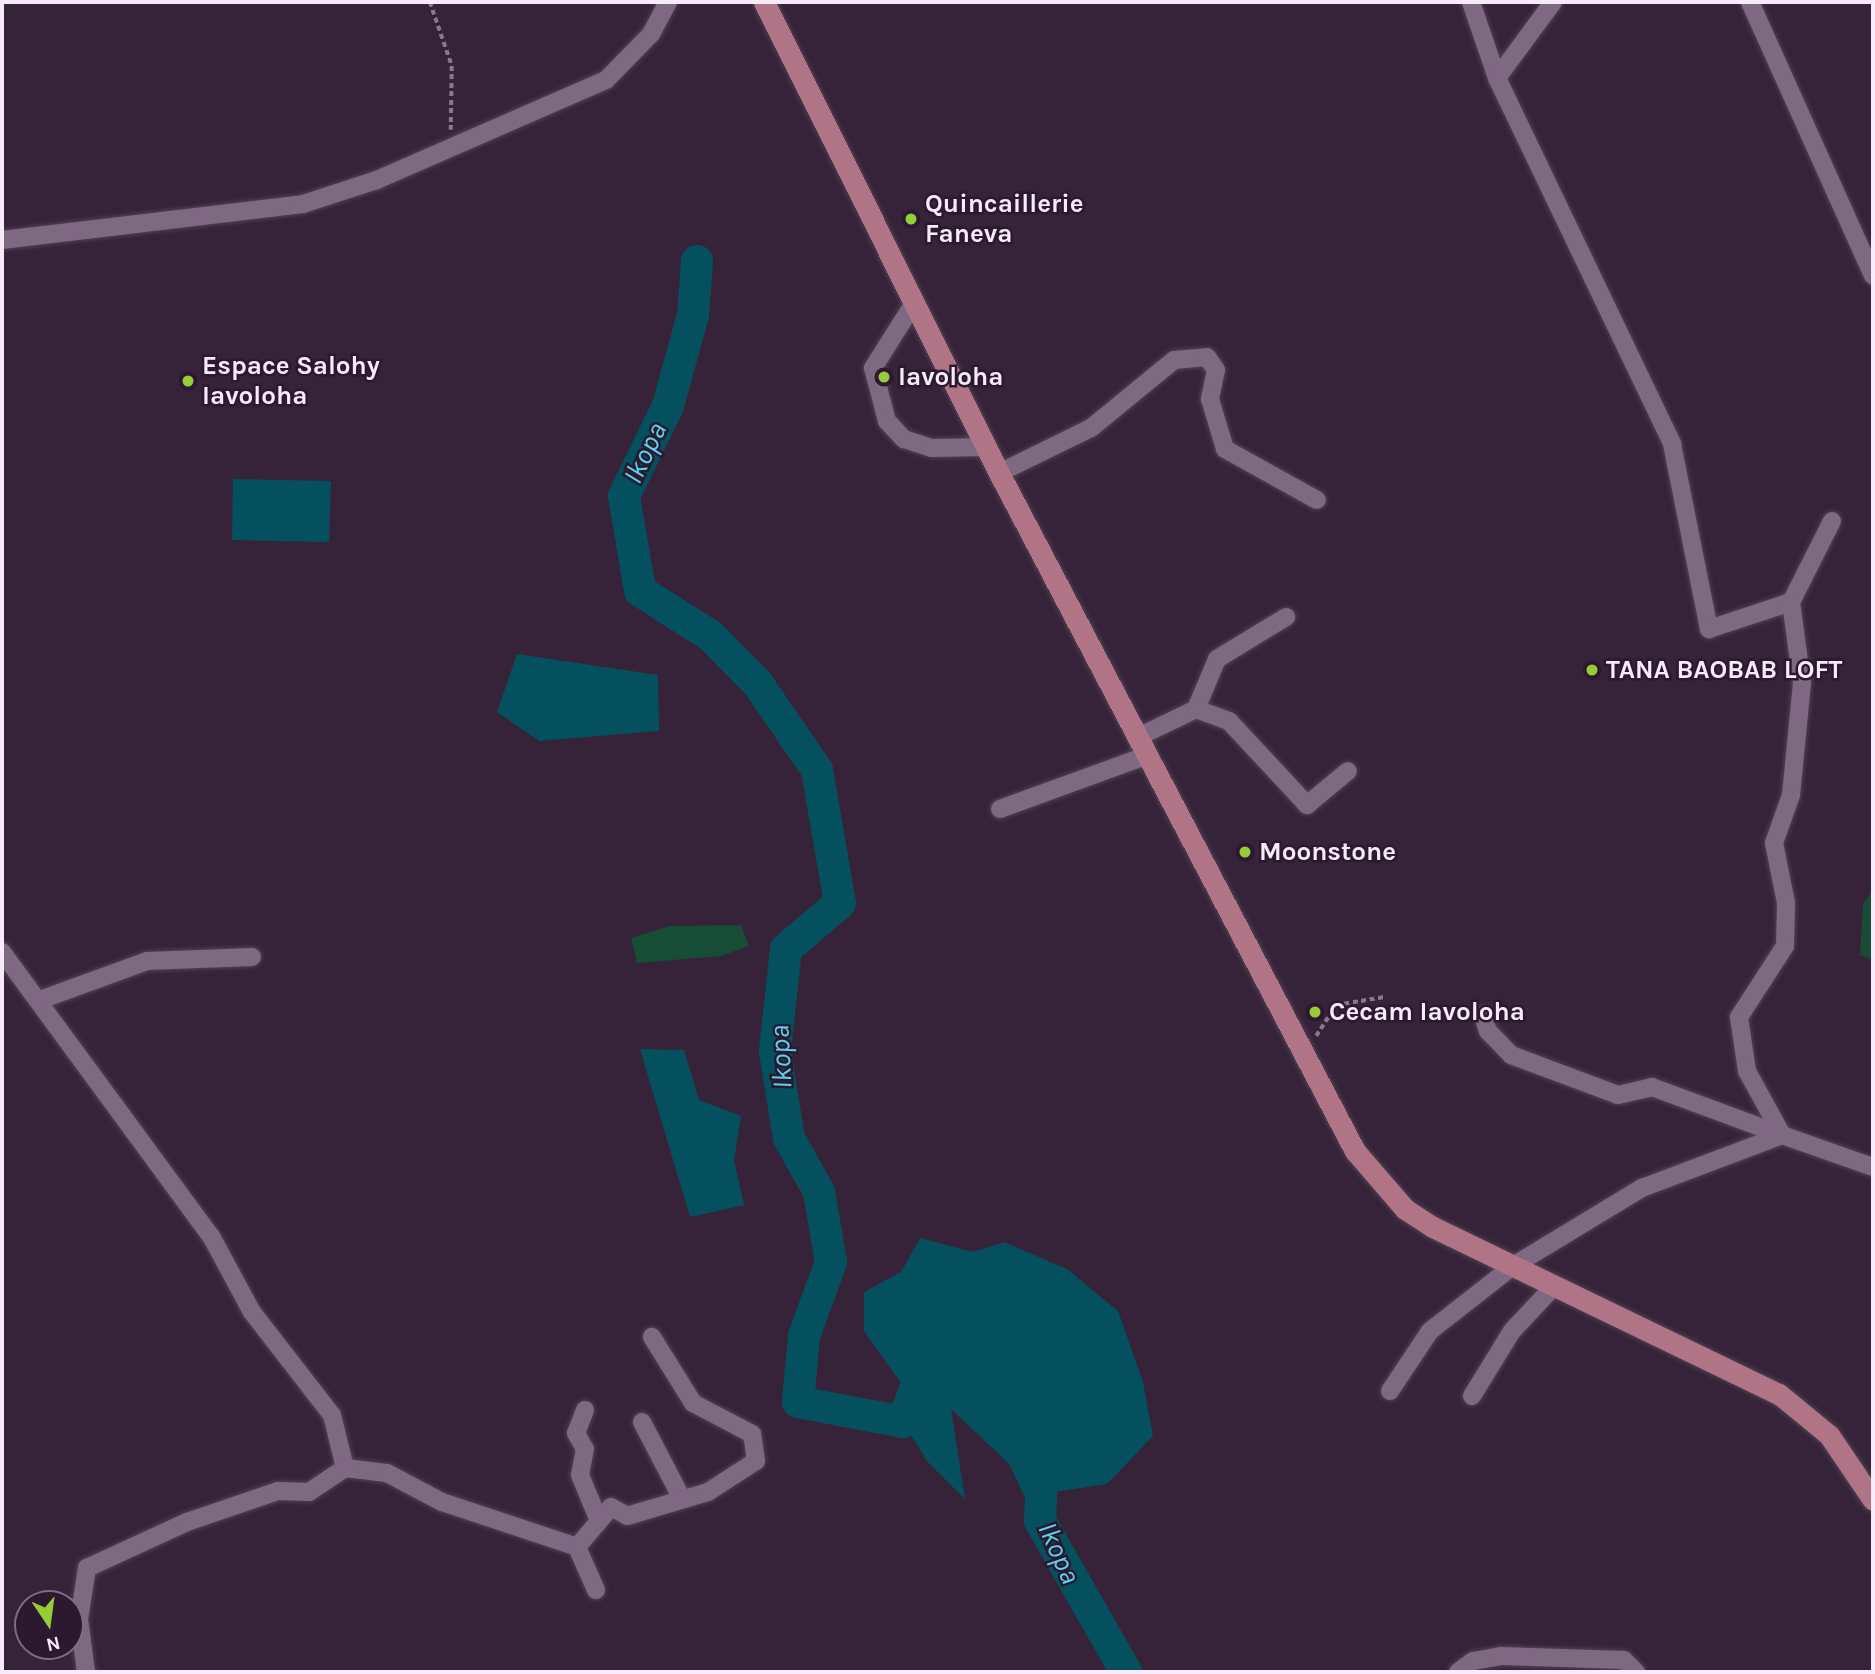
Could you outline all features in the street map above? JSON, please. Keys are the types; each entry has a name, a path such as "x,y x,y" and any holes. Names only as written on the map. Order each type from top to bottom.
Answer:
{"main road":[{"path":"764,2 999,473 1302,1047 1377,1180 1433,1227 1779,1394 1829,1435 1873,1500"}],"street":[{"path":"2,240 303,204 451,150 606,80 651,34 668,2"},
{"path":"1471,2 1497,78 1672,444 1709,629 1791,602"},
{"path":"1497,78 1553,2"},
{"path":"1750,2 1873,276"},
{"path":"914,303 873,368 887,421 904,439 932,448 986,447"},
{"path":"999,473 1091,428 1174,360 1207,357 1216,370 1210,398 1225,449 1317,500"},
{"path":"1782,1135 1747,1071 1739,1017 1785,946 1786,903 1774,843 1791,795 1802,683 1791,602 1832,521"},
{"path":"1000,809 1144,746 1196,709 1217,659 1286,617"},
{"path":"1196,709 1229,721 1307,805 1348,771"},
{"path":"2,952 40,1000 211,1236 252,1312 332,1415 345,1468"},
{"path":"40,1000 147,961 251,957"},
{"path":"1483,1015 1488,1031 1511,1055 1618,1095 1652,1087 1873,1167"},
{"path":"1390,1391 1430,1331 1513,1266 1642,1188 1782,1135"},
{"path":"1472,1396 1512,1331 1555,1285"},
{"path":"577,1547 597,1516 611,1507 627,1516 680,1495 708,1492 756,1461 752,1434 694,1403 664,1367 652,1337"},
{"path":"585,1410 576,1433 585,1449 580,1475 597,1516"},
{"path":"642,1422 680,1495"},
{"path":"86,1672 79,1619 87,1568 213,1513 278,1491 309,1492 345,1468 387,1473 442,1502 577,1547 596,1590"},
{"path":"1458,1672 1472,1661 1501,1656 1624,1660 1636,1672"}],"path":[{"path":"430,2 452,66 451,150"},
{"path":"1302,1047 1336,1005 1384,997"}],"green space":[{"path":"1873,889 1873,960 1860,955 1863,904"},
{"path":"741,925 749,946 721,956 637,963 631,938 670,926"}],"water":[{"path":"233,479 331,481 329,542 232,540"},
{"path":"517,654 658,675 659,731 539,741 497,712"},
{"path":"640,1049 684,1050 699,1100 741,1116 734,1160 744,1205 690,1217"},
{"path":"920,1238 973,1252 1004,1242 1067,1269 1118,1311 1143,1382 1153,1436 1107,1484 1041,1494 951,1409 965,1499 927,1461 903,1422 903,1386 864,1331 864,1292 901,1272"}],"waterway":[{"name":"Ikopa","path":"697,261 693,315 668,406 624,496 640,591 711,636 758,684 817,770 840,903 786,949 775,1051 789,1138 819,1192 831,1262 804,1336 798,1402 903,1422 917,1384"},
{"name":"Ikopa","path":"1023,1456 1041,1494 1040,1521 1126,1672"}],"place":[{"name":"Quincaillerie Faneva","path":"911,219"},
{"name":"Iavoloha","path":"884,377"},
{"name":"Espace Salohy Iavoloha","path":"188,381"},
{"name":"TANA BAOBAB LOFT","path":"1592,670"},
{"name":"Moonstone","path":"1245,852"},
{"name":"Cecam Iavoloha","path":"1315,1012"}]}
